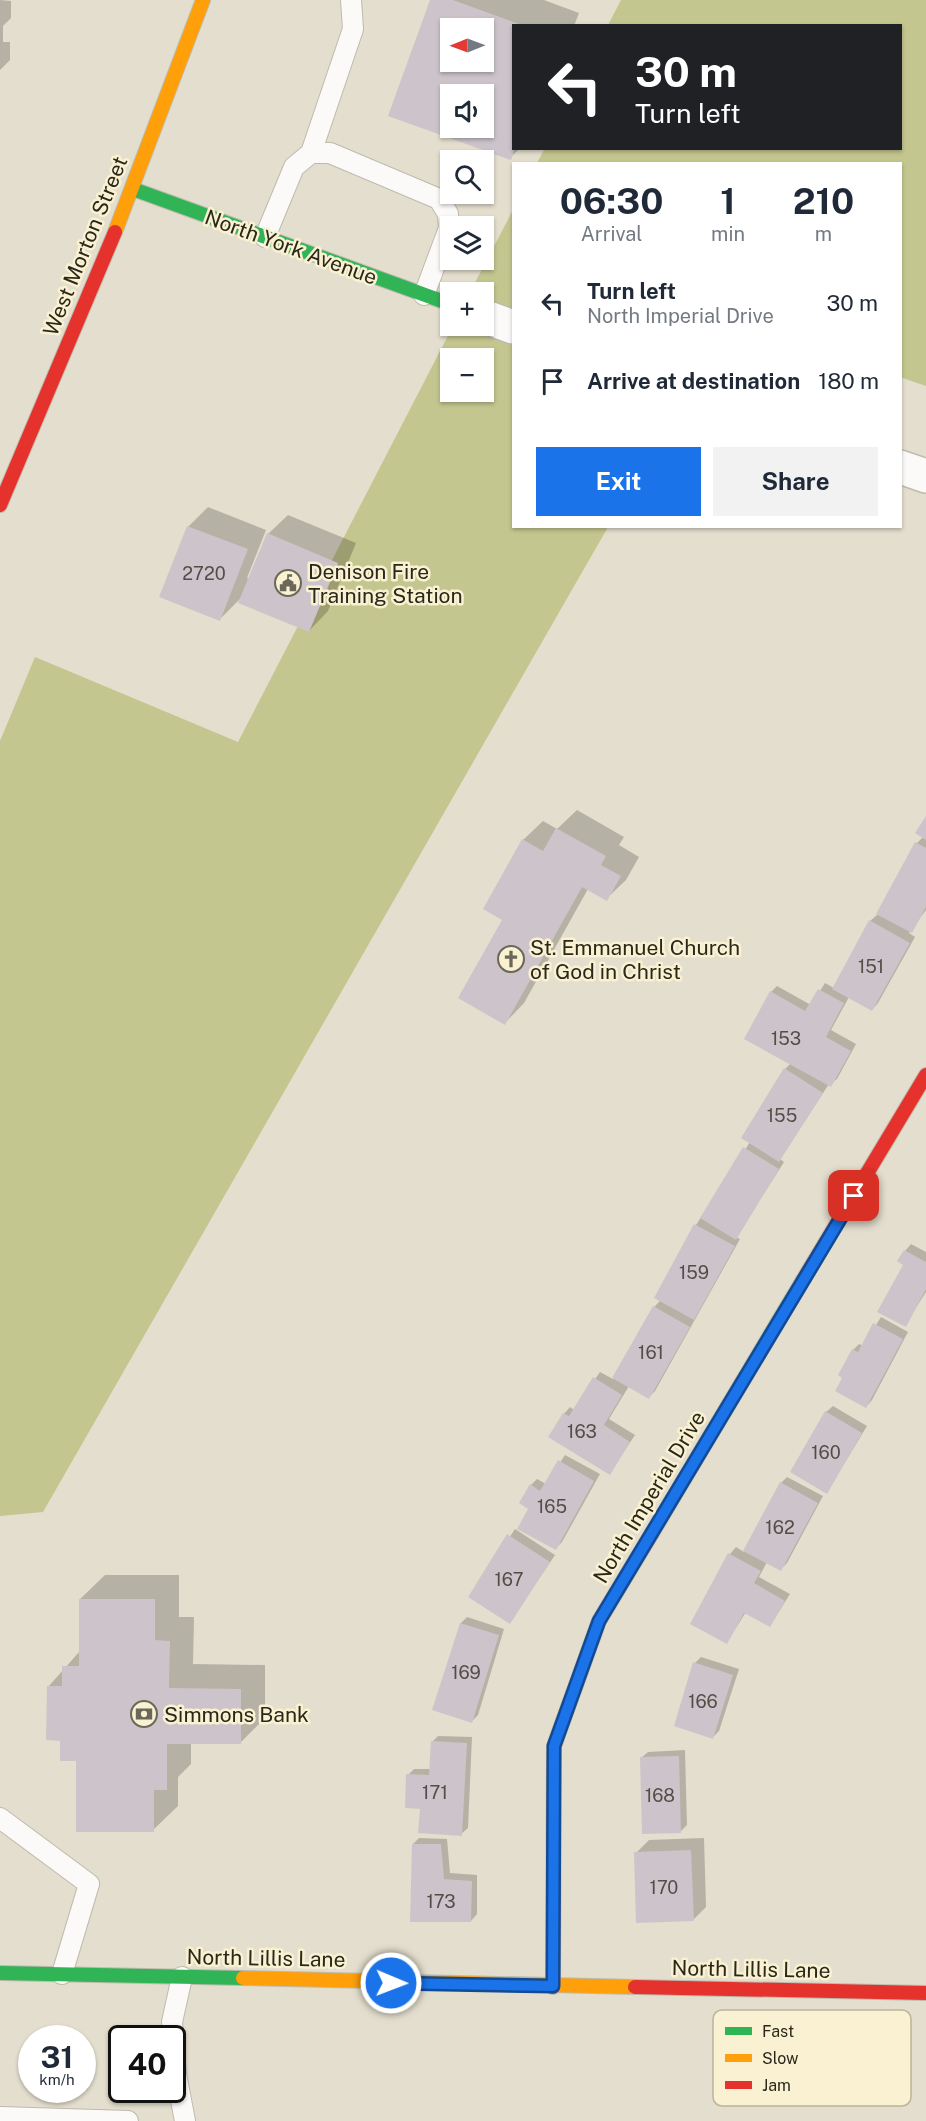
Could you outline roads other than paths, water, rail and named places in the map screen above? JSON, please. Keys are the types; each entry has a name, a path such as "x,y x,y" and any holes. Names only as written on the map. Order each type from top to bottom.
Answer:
{"street":[{"name":"West Morton Street","path":"0,505 133,189 203,0"},
{"name":"North York Avenue","path":"133,189 440,301"},
{"path":"494,320 512,327"},
{"path":"902,468 926,476"},
{"name":"North Imperial Drive","path":"553,1986 554,1746 599,1621 926,1075"},
{"name":"North Lillis Lane","path":"0,1973 926,1993"}],"lane":[{"path":"265,237 294,167 311,153 353,28 351,0"},
{"path":"311,153 330,153 439,199 448,214 449,228 424,295"},
{"path":"0,1818 89,1884 62,1974"},
{"path":"182,1977 172,2022 176,2074 185,2121"},
{"path":"0,2117 128,2121"}],"place":[{"name":"Denison Fire Training Station","path":"288,583"},
{"name":"St. Emmanuel Church of God in Christ","path":"511,959"},
{"name":"Simmons Bank","path":"144,1714"}]}
